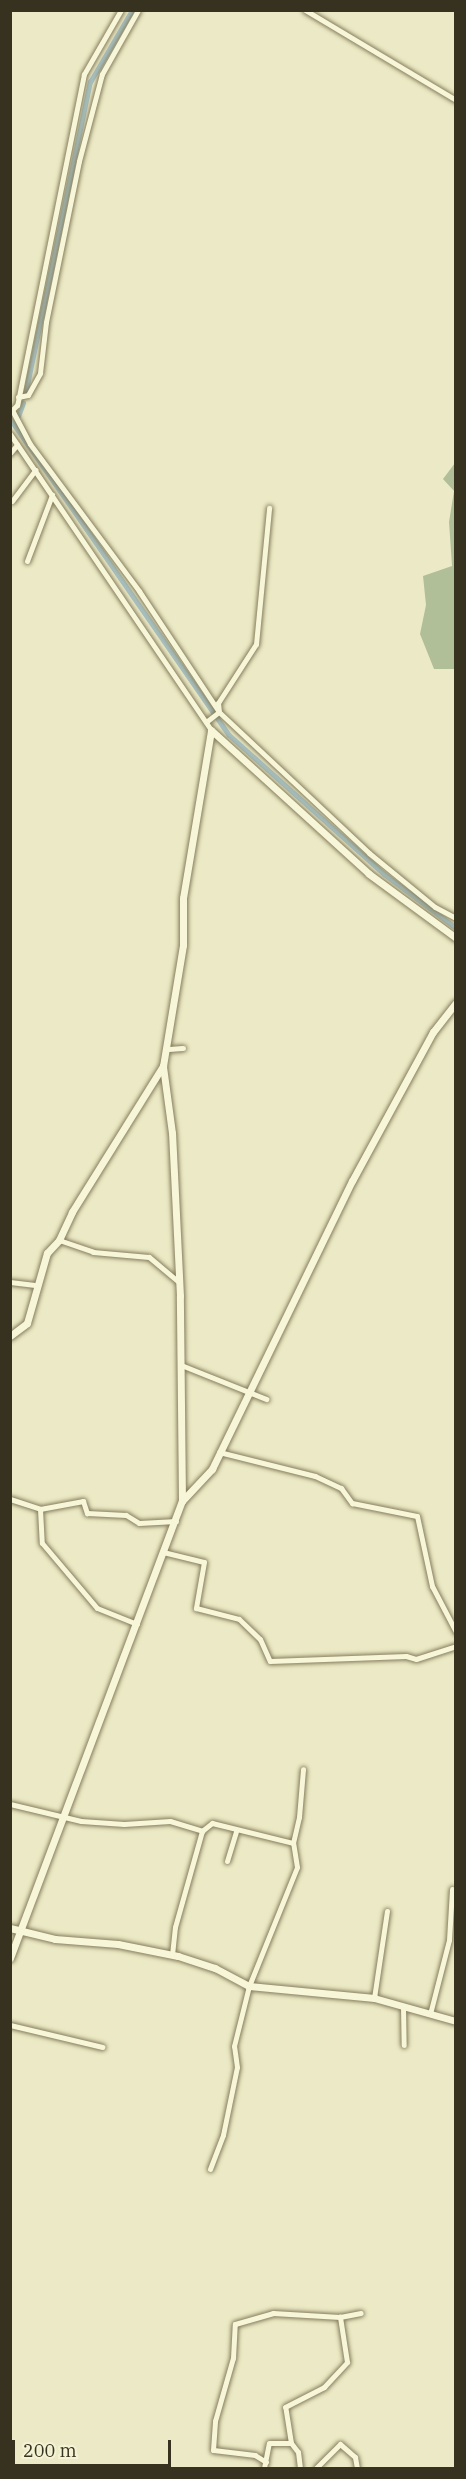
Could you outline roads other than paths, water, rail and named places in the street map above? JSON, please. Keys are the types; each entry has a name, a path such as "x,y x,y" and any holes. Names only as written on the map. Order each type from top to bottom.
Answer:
{"street":[{"path":"121,10 84,74 18,397 12,410 30,444 139,591 219,712 369,853 435,907 456,918"},
{"path":"18,397 28,395 40,373 46,322 79,160 102,74 138,10"},
{"path":"305,10 456,100"},
{"path":"10,434 211,730 369,874 456,938"},
{"path":"10,453 17,445"},
{"path":"12,501 35,470"},
{"path":"27,561 52,495"},
{"path":"219,712 218,703 256,644 269,508"},
{"path":"206,722 219,712"},
{"path":"10,1336 27,1323 35,1285 47,1253 59,1240 72,1212 163,1066 168,1049 183,945 183,898 211,730"},
{"path":"182,1501 212,1469 352,1181 433,1032 456,1003"},
{"path":"168,1049 183,1048"},
{"path":"10,1958 61,1817 137,1624 182,1501 179,1282 172,1133 163,1066"},
{"path":"59,1240 93,1252 149,1257 179,1282"},
{"path":"10,1282 35,1285"},
{"path":"181,1365 266,1399"},
{"path":"219,1452 315,1476 341,1488 352,1503 417,1516 432,1586 456,1632"},
{"path":"10,1499 40,1509 83,1501 87,1513 126,1515 140,1523 176,1521"},
{"path":"40,1509 42,1543 97,1608 137,1624"},
{"path":"163,1552 204,1562 196,1608 239,1619 260,1639 270,1661 406,1656 416,1659 456,1646"},
{"path":"210,2169 223,2135 237,2067 234,2046 249,1986 297,1868 293,1843 299,1817 303,1769"},
{"path":"10,1804 61,1817 124,1824 170,1821 202,1831"},
{"path":"172,1955 176,1927 202,1831 212,1823 236,1831 293,1843"},
{"path":"227,1862 236,1831"},
{"path":"430,2014 449,1940 452,1889"},
{"path":"374,1998 387,1911"},
{"path":"10,1929 20,1929 55,1939 118,1944 172,1955 215,1968 249,1986 374,1998 456,2021"},
{"path":"402,2006 404,2045"},
{"path":"10,2025 102,2047"},
{"path":"266,2462 255,2455 213,2450 214,2421 233,2358 235,2324 273,2313 340,2317 361,2313"},
{"path":"300,2469 298,2452 291,2443 285,2407 324,2387 347,2362 340,2317"},
{"path":"264,2469 269,2443 291,2443"},
{"path":"316,2469 340,2444 355,2457 357,2469"}],"waterway":[{"path":"26,390 90,82 132,10"},
{"path":"18,416 23,403"},
{"path":"10,419 229,735 384,874 456,928"}]}
